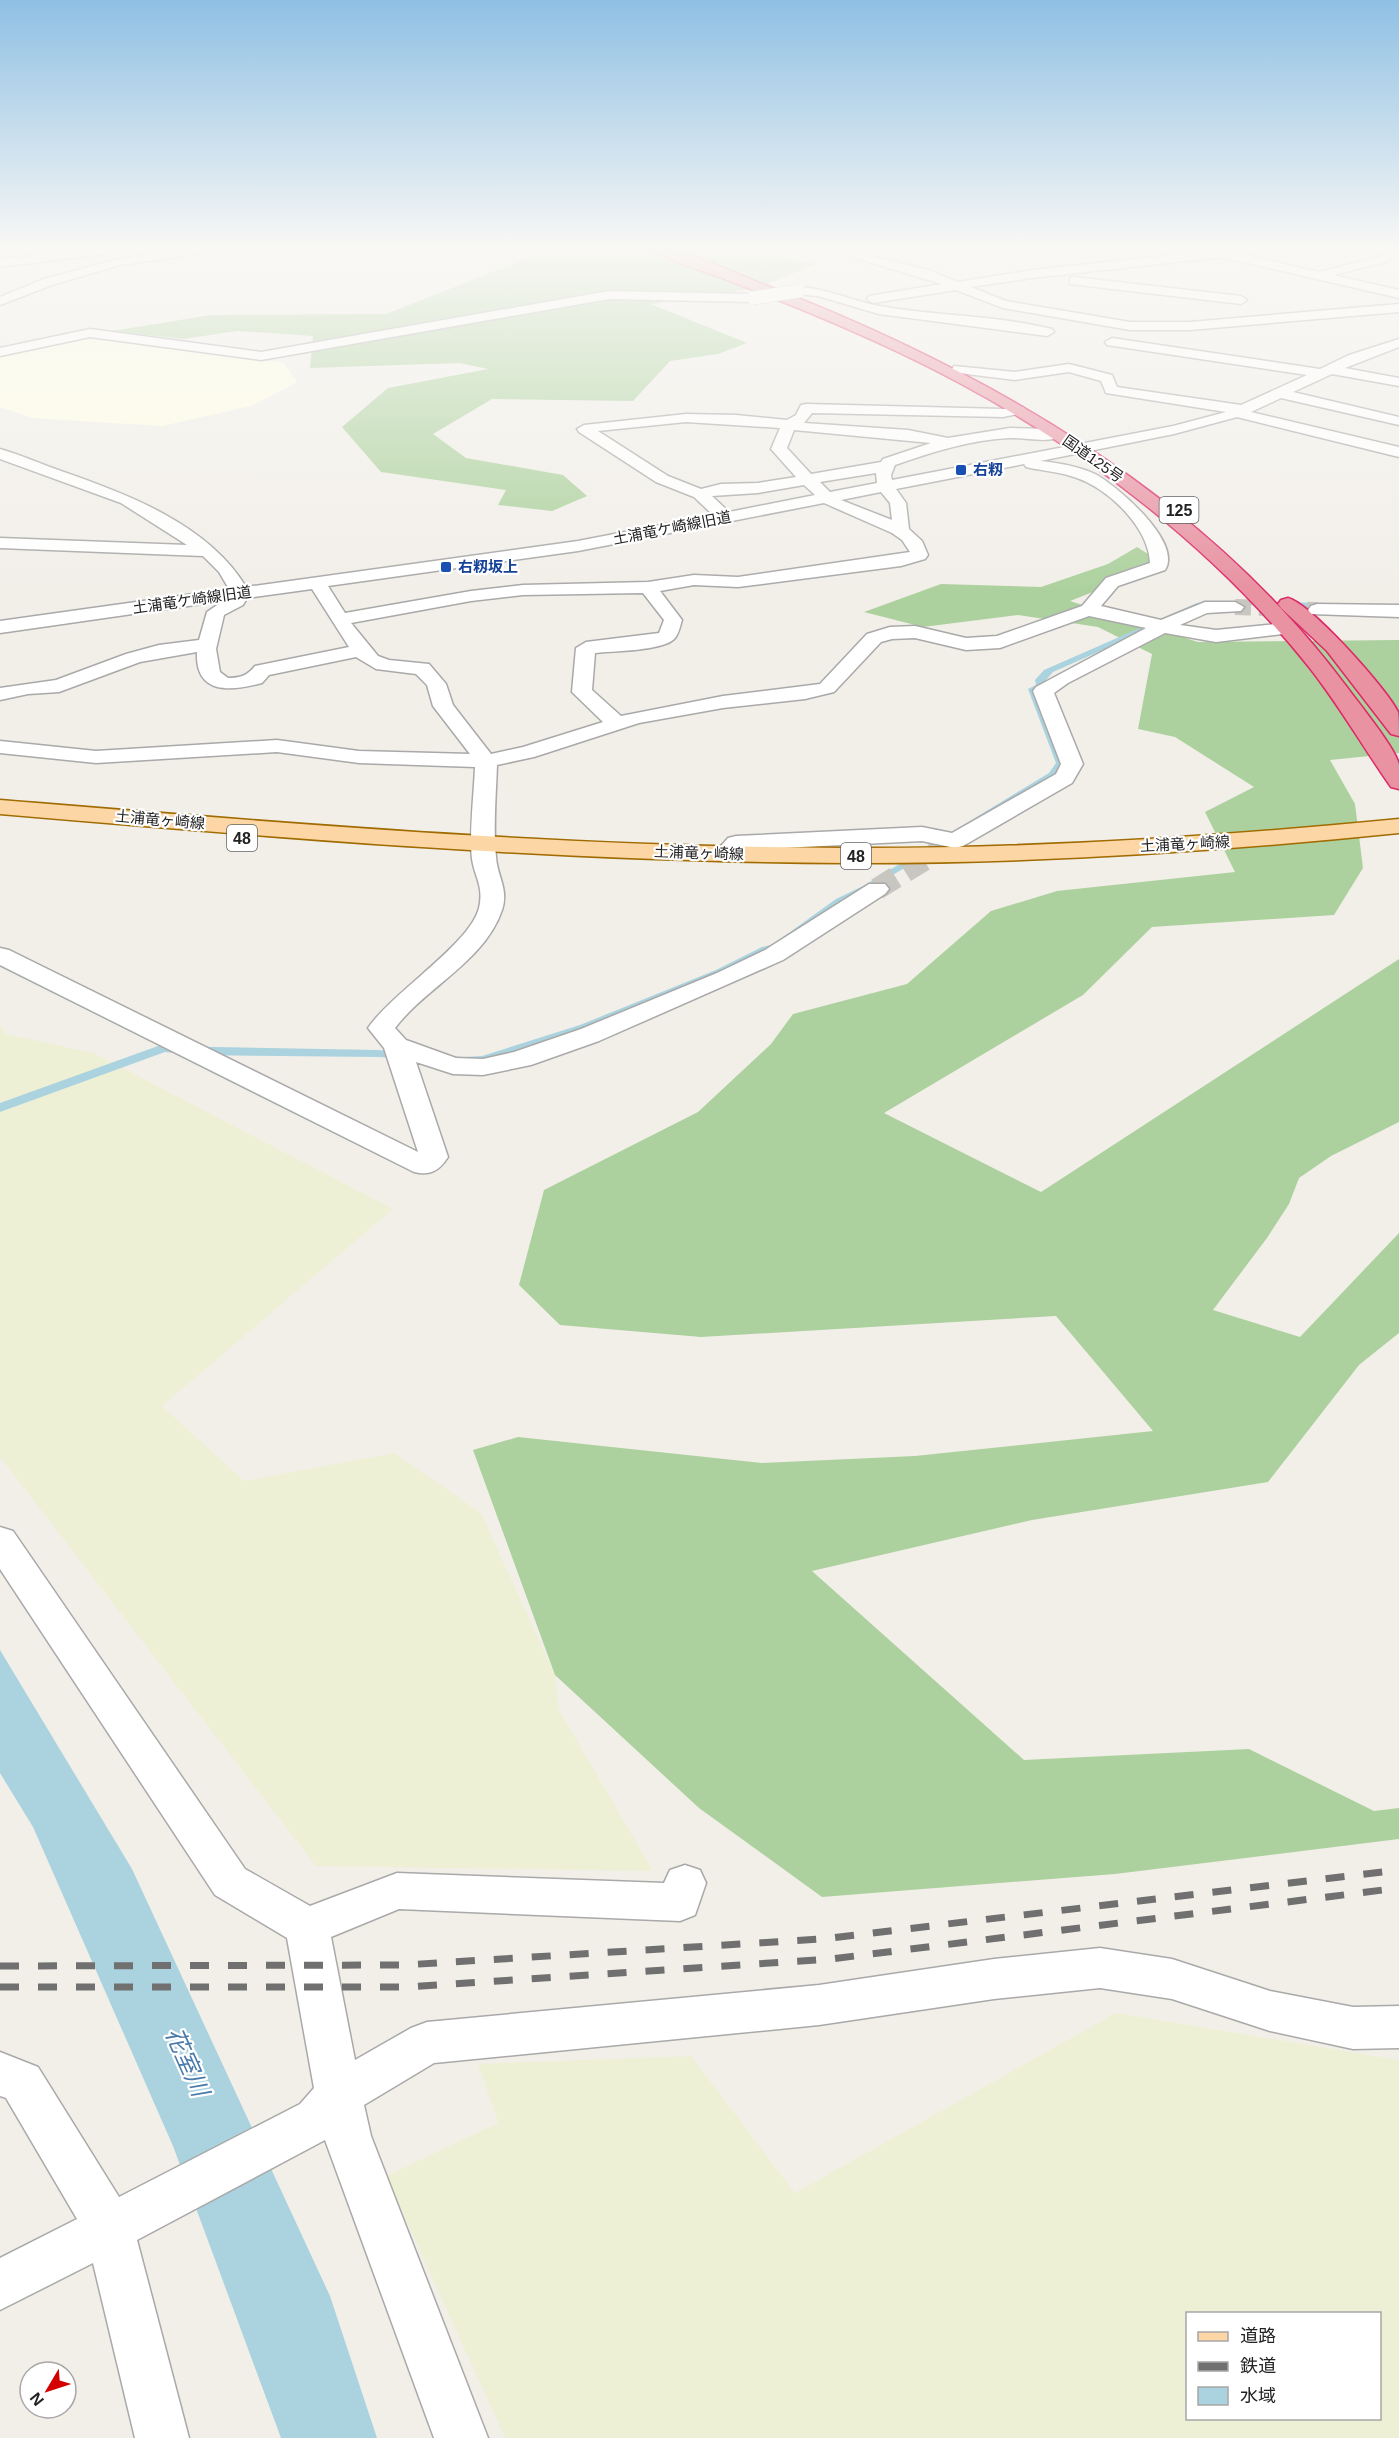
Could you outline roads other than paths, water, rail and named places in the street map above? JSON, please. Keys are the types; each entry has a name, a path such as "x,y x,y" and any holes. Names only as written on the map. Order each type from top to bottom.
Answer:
{"highway":[{"name":"国道125号","path":"933,363 1056,434 1086,448"},
{"name":"国道125号","path":"946,363 1034,408 1250,582 1287,628 1389,736 1399,782"},
{"path":"1250,582 1276,630 1325,691 1380,772 1399,806"},
{"path":"1250,582 1320,631 1341,654 1389,736"}],"main road":[{"name":"土浦竜ヶ崎線","path":"0,807 485,852 852,856 1099,849 1238,841 1399,826"},
{"name":"土浦竜ヶ崎線","path":"0,818 724,867 1095,862 1399,842"}],"street":[{"path":"1248,363 1320,374 1399,382"},
{"name":"土浦竜ケ崎線旧道","path":"0,627 542,551 726,519 1021,461 1186,428 1245,410 1342,363"},
{"path":"959,369 1016,376 1029,372 1069,368 1107,378 1111,390 1347,427 1399,439"},
{"path":"1320,374 1336,387"},
{"path":"1280,393 1399,421"},
{"path":"1320,434 1347,427 1399,406"},
{"path":"341,619 471,596 555,589 648,587 694,580 738,582 901,561 919,555 901,530 840,506 780,449 789,425 803,417 806,408 994,412 1018,410"},
{"path":"1245,410 1320,434 1399,452"},
{"path":"726,519 700,494 662,478 584,429 649,418 702,416 824,431 917,434 947,442"},
{"path":"901,530 898,503 886,487 883,475 889,462 947,442 1010,433 1056,434"},
{"path":"0,454 127,500 208,551 226,569 240,593 237,602 216,614 137,615 119,610 110,621 54,638"},
{"path":"1021,461 1086,476 1104,486 1143,520 1161,559 1159,567 1112,582 1088,610"},
{"path":"700,494 887,466"},
{"path":"0,543 208,551"},
{"path":"542,551 540,572 555,589"},
{"path":"0,955 424,1167 434,1157 397,1046 381,1028 390,1013 466,948 491,913 494,888 485,852 486,761 443,706 436,684 422,668 386,666 371,660 317,583"},
{"path":"618,723 582,692 586,648 654,641 667,636 673,620 648,587"},
{"path":"726,854 736,843 922,834 955,841 1064,778 1072,764 1043,691 1061,679 1205,608 1235,607"},
{"path":"1341,609 1343,616 1352,621 1399,629"},
{"path":"0,747 96,758 277,746 358,757 486,761 527,753 618,723 681,709 805,693 827,688 874,638 890,633 915,632 966,644 1000,642 1088,610 1216,636 1276,630"},
{"path":"1317,610 1399,611"},
{"path":"216,614 205,645 211,674 219,682 234,684 255,679 262,670 362,650"},
{"path":"0,638 22,645"},
{"path":"0,694 28,688 59,686 142,655 205,645"},
{"path":"397,1046 453,1066 483,1067 521,1059 590,1035 726,978 774,955 877,889"},
{"path":"0,1540 230,1881 308,1927"},
{"path":"308,1927 397,1891 680,1902 685,1884"},
{"path":"308,1927 327,2107 347,2136 461,2438"},
{"path":"0,2285 327,2107 427,2043 819,2006 994,1979 1100,1968 1172,1978 1269,2011 1353,2028 1399,2027"},
{"path":"0,2074 22,2082 119,2222 162,2438"}],"water":[{"path":"1225,601 1399,607 1316,608 1227,604 1202,606 1053,672 1045,681 1067,763 1058,776 846,903 791,941 588,1031 484,1063 378,1057 194,1055 165,1052 0,1112 0,1103 158,1046 377,1050 464,1057 482,1056 580,1025 716,970 762,947 780,943 779,940 836,899 865,885 1049,773 1056,763 1028,689 1036,685 1035,680 1044,670 1197,603"},
{"name":"花室川","path":"0,1650 132,1869 330,2296 377,2438 281,2438 173,2146 33,1827 0,1773"}],"tunnel":[{"path":"1235,607 1317,610"},
{"path":"877,889 955,841"}],"railway":[{"path":"0,1966 404,1965 822,1939 1399,1870"},
{"path":"0,1987 406,1987 831,1959 1399,1888"}],"place":[{"name":"右籾","path":"961,470"},
{"name":"右籾坂上","path":"446,567"}]}
